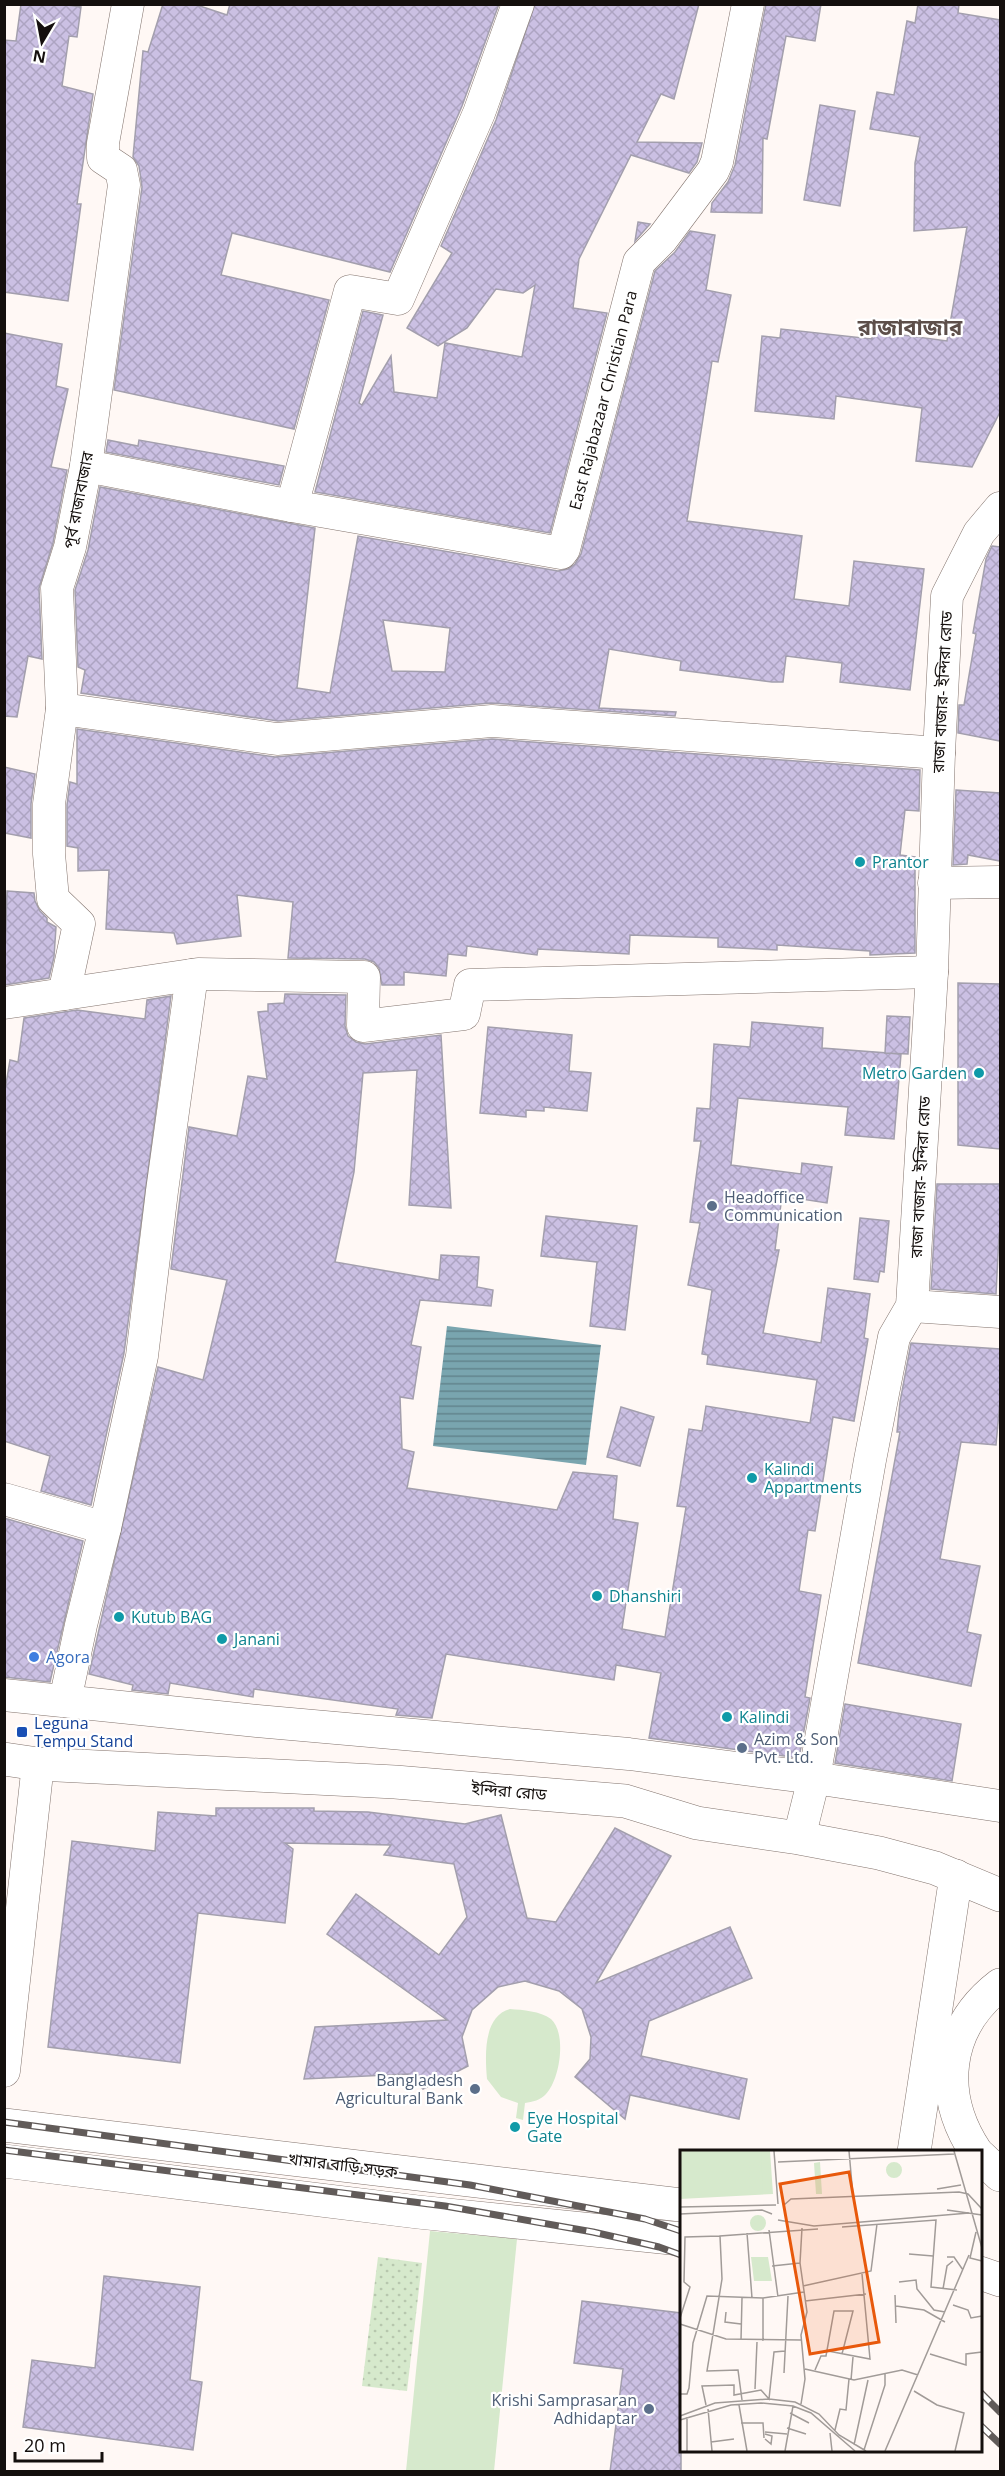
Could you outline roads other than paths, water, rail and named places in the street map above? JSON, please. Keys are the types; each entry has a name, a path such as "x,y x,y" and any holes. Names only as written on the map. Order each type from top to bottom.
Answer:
{"highway":[{"name":"ইন্দিরা রোড","path":"4,1759 38,1764 395,1782 625,1801 697,1822 879,1853 956,1875 1000,1895"},
{"path":"914,2150 956,1875"},
{"path":"975,2150 962,2131 954,2108 951,2083 953,2058 960,2035 972,2013 1000,1985"},
{"name":"খামার বাড়ি সড়ক","path":"4,2125 680,2205"},
{"path":"4,2161 418,2212 680,2239"},
{"path":"981,2273 1000,2280"}],"street":[{"name":"পূর্ব রাজাবাজার","path":"64,994 79,924 53,899 49,854 49,804 62,709 57,588 70,547 86,466 124,185 121,170 103,158 103,142 128,4"},
{"path":"292,506 350,291 398,299 479,112 518,4"},
{"name":"East Rajabazaar Christian Para","path":"86,466 292,506 561,554 639,262 662,239 713,171 717,162 747,4"},
{"name":"রাজা বাজার- ইন্দিরা রোড","path":"799,1838 814,1778 894,1337 912,1306 932,972 947,596 979,533 1000,508"},
{"path":"62,709 277,739 492,721 939,753"},
{"path":"934,883 1000,882"},
{"path":"4,1003 192,975 364,977 363,1026 464,1014 470,985 932,972"},
{"path":"65,1701 142,1356 192,975"},
{"path":"912,1306 1000,1312"},
{"path":"4,1499 105,1528"},
{"path":"4,1695 419,1736 629,1754 814,1778 1000,1806"},
{"path":"4,2071 38,1764"}],"water":[{"path":"447,1326 601,1345 586,1465 433,1446"}],"railway":[{"path":"4,2122 470,2185 645,2219 680,2231"},
{"path":"4,2150 445,2206 593,2232 659,2247 680,2255"},
{"path":"981,2393 1000,2412"},
{"path":"981,2426 1000,2444"}],"place":[{"name":"Prantor","path":"860,862"},
{"name":"Metro Garden","path":"979,1073"},
{"name":"Headoffice Communication","path":"712,1206"},
{"name":"Kalindi Appartments","path":"752,1478"},
{"name":"Dhanshiri","path":"597,1596"},
{"name":"Kutub BAG","path":"119,1617"},
{"name":"Janani","path":"222,1639"},
{"name":"Agora","path":"34,1657"},
{"name":"Kalindi","path":"727,1717"},
{"name":"Leguna Tempu Stand","path":"22,1732"},
{"name":"Azim & Son Pvt. Ltd.","path":"742,1748"},
{"name":"Bangladesh Agricultural Bank","path":"475,2089"},
{"name":"Eye Hospital Gate","path":"515,2127"},
{"name":"Krishi Samprasaran Adhidaptar","path":"649,2409"}],"district":[{"name":"রাজাবাজার","path":"910,327"}]}
